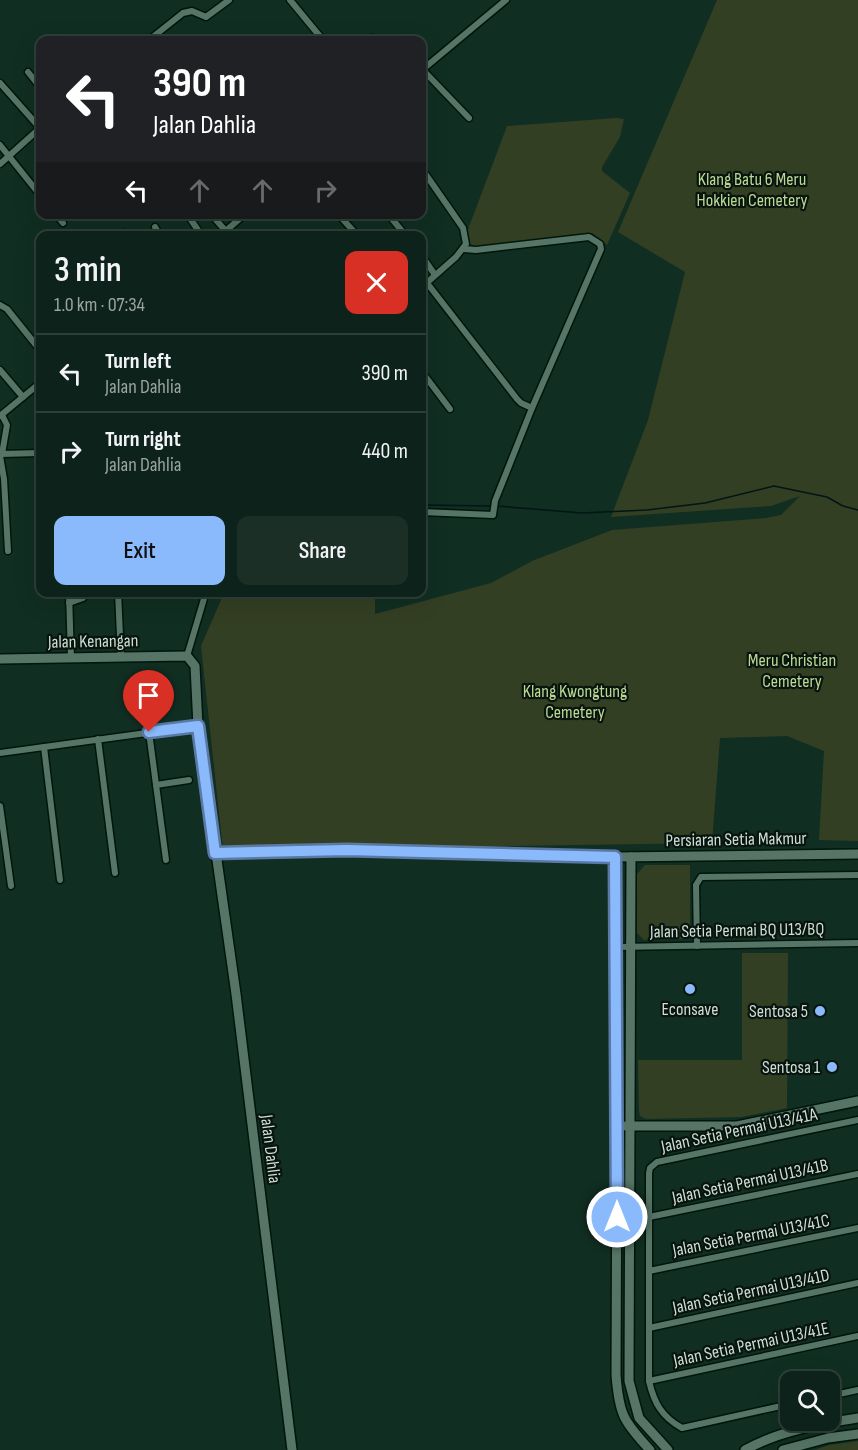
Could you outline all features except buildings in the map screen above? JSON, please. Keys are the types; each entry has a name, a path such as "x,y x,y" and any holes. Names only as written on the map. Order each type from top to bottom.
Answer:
{"street":[{"path":"154,36 183,13 192,11 206,17 230,0"},
{"path":"290,0 320,36"},
{"path":"426,66 506,0"},
{"path":"28,72 36,82"},
{"path":"426,73 469,118"},
{"path":"0,83 36,124"},
{"path":"0,164 36,132"},
{"path":"0,145 36,190"},
{"path":"426,175 463,228 466,244 464,249 426,283"},
{"path":"60,219 63,223"},
{"path":"228,231 240,219"},
{"path":"343,219 354,231"},
{"path":"392,219 402,231"},
{"path":"155,227 157,231"},
{"path":"426,512 493,515 494,505 532,408 599,256 600,243 590,237 476,250 464,249"},
{"path":"426,262 435,275"},
{"path":"426,287 517,399 532,408"},
{"path":"0,305 7,309 36,346"},
{"path":"0,370 23,397"},
{"path":"426,377 450,409"},
{"path":"8,550 1,454 7,425 1,416 36,386"},
{"path":"1,454 36,453"},
{"path":"69,597 71,659"},
{"path":"69,603 84,597"},
{"path":"118,597 121,658"},
{"path":"187,656 205,597"},
{"name":"Jalan Kenangan","path":"0,659 187,656"},
{"name":"Jalan Dahlia","path":"187,656 195,666 198,726 236,994 292,1450"},
{"path":"0,753 198,726"},
{"path":"149,732 166,860"},
{"path":"98,739 115,873"},
{"path":"44,747 60,880"},
{"path":"156,785 189,780"},
{"path":"0,806 11,886"},
{"path":"215,853 347,850 615,857 617,947 616,1375 618,1404 628,1425 650,1450"},
{"name":"Persiaran Setia Makmur","path":"615,857 858,854"},
{"path":"631,857 629,1382 639,1418 669,1450"},
{"path":"697,946 696,885 701,877 858,875"},
{"name":"Jalan Setia Permai BQ U13/BQ","path":"617,947 858,943"},
{"path":"617,1126 737,1126 858,1101"},
{"name":"Jalan Setia Permai U13/41A","path":"780,1406 682,1428 664,1416 655,1403 649,1381 650,1168 657,1162 858,1120"},
{"name":"Jalan Setia Permai U13/41B","path":"649,1217 858,1174"},
{"name":"Jalan Setia Permai U13/41C","path":"649,1271 858,1228"},
{"name":"Jalan Setia Permai U13/41D","path":"649,1328 858,1283"},
{"name":"Jalan Setia Permai U13/41E","path":"649,1381 858,1336"},
{"path":"840,1394 858,1390"},
{"path":"745,1450 765,1438 825,1423 858,1418"},
{"path":"783,1450 828,1438 858,1434"}],"green space":[{"path":"717,0 858,0 858,841 819,840 824,751 787,736 720,738 712,843 223,850 201,646 222,597 375,597 375,614 491,583 532,561 612,530 766,518 781,515 800,496 771,506 611,517 648,420 685,272 618,232"},
{"path":"624,119 620,137 602,167 602,171 630,193 607,245 592,233 477,247 470,244 467,232 507,126"},
{"path":"645,865 690,865 690,934 686,939 644,940 637,933 637,874"},
{"path":"742,953 788,953 787,1108 742,1117 646,1119 640,1116 638,1060 742,1060"},
{"path":"858,1441 858,1450 814,1450 829,1445"}],"waterway":[{"path":"497,506 582,513 647,510 705,503 774,486 827,497 843,506 858,510"},
{"path":"426,505 492,506"}],"place":[{"name":"Econsave","path":"690,989"},
{"name":"Sentosa 5","path":"820,1011"},
{"name":"Sentosa 1","path":"832,1067"}],"route":[{"path":"149,732 198,726 215,853 347,850 615,857 617,1217"}],"park label":[{"name":"Klang Batu 6 Meru Hokkien Cemetery","path":"752,189"},
{"name":"Meru Christian Cemetery","path":"792,670"},
{"name":"Klang Kwongtung Cemetery","path":"575,701"}]}
